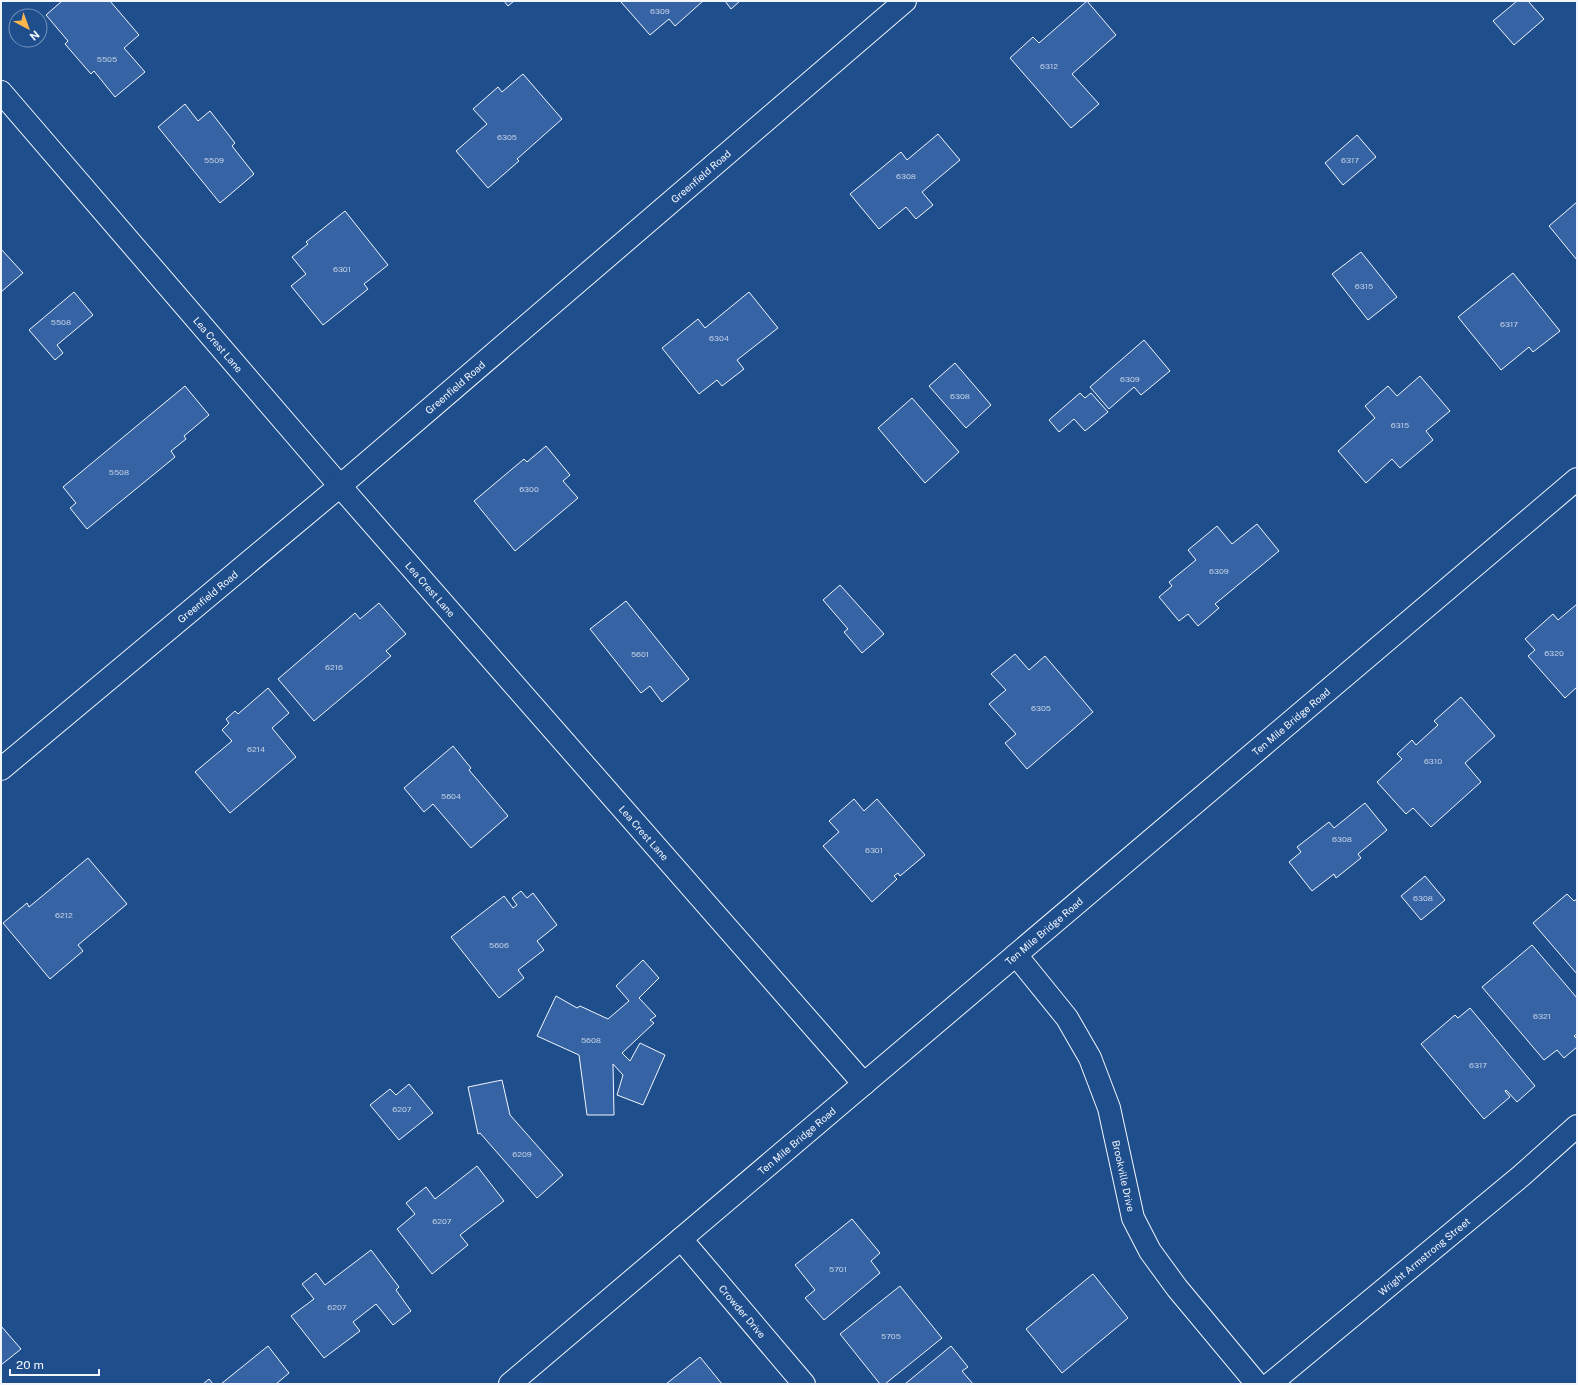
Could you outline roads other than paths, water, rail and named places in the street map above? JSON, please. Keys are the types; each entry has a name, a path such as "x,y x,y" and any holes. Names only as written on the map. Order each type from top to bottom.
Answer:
{"street":[{"name":"Greenfield Road","path":"1,769 340,486 905,1"},
{"name":"Lea Crest Lane","path":"1,92 340,486 864,1084"},
{"name":"Ten Mile Bridge Road","path":"510,1384 1577,479"},
{"name":"Brookville Drive","path":"1016,955 1067,1018 1090,1058 1109,1108 1134,1218 1150,1251 1177,1288 1257,1384"},
{"name":"Wright Armstrong Street","path":"1270,1384 1521,1176 1577,1126"},
{"name":"Crowder Drive","path":"681,1239 804,1384"}]}
